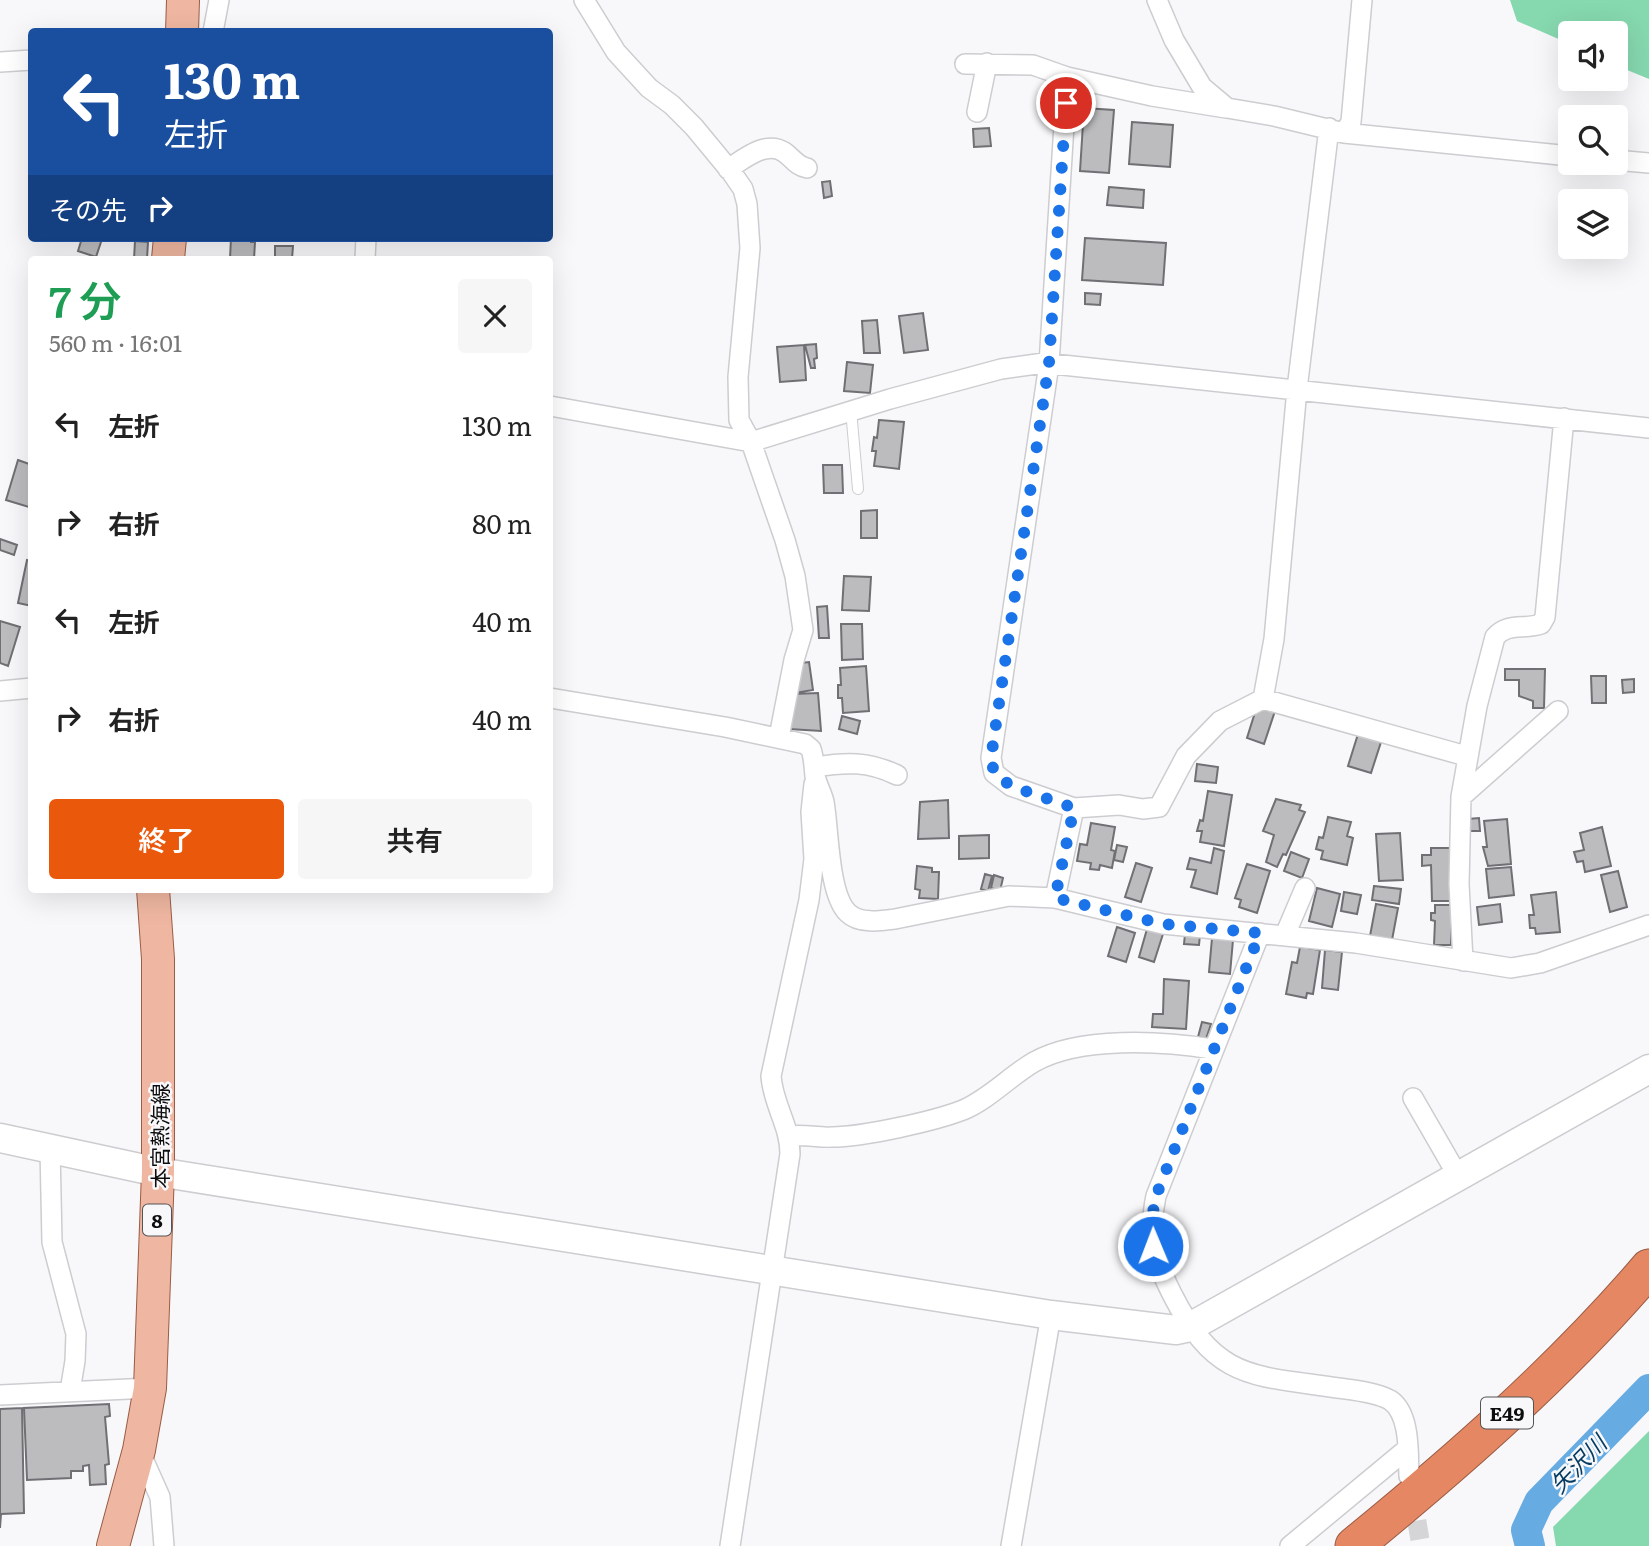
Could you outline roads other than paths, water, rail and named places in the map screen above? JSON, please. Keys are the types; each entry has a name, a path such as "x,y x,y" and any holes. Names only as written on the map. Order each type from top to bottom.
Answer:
{"highway":[{"name":"E49","path":"1354,1546 1425,1488 1551,1371 1649,1268"},
{"name":"E49","path":"1393,1546 1518,1437 1581,1377 1649,1304"}],"main road":[{"path":"182,28 183,0"},
{"name":"本宮熱海線","path":"113,1546 139,1450 150,1388 158,1172 158,959 153,893"}],"street":[{"path":"214,28 219,0"},
{"path":"584,0 616,52 649,88 672,105 694,127 729,169 743,189 747,204 751,248 737,400 739,420 751,442 795,576 803,631 794,660 779,737"},
{"path":"1157,0 1174,40 1202,87 1227,108"},
{"path":"1336,130 1351,122 1362,0"},
{"path":"0,62 28,60"},
{"path":"977,112 987,63"},
{"path":"965,64 1033,65 1067,77 1152,96 1336,130 1558,155"},
{"path":"1067,77 1049,363 991,758 994,773 1011,786 1074,808 1119,805 1143,809 1159,807 1186,756 1220,721 1263,699 1466,756"},
{"path":"1263,699 1274,639 1297,389 1336,130"},
{"path":"729,169 750,154 772,147 785,152 798,166 807,169"},
{"path":"1628,161 1649,163"},
{"path":"553,407 751,442 852,410 1001,369 1049,363 1649,428"},
{"path":"1463,961 1459,884 1461,797 1466,756 1495,637 1506,627 1533,627 1541,624 1545,617 1564,418"},
{"path":"0,691 28,688"},
{"path":"553,699 779,737 805,744 811,749 823,800 832,875 842,905 851,916 878,921 1009,896 1055,898 1163,924 1356,943 1463,961 1524,967 1649,925"},
{"path":"1461,797 1558,711"},
{"path":"815,771 851,762 878,765 897,775"},
{"path":"730,1546 773,1270 790,1136 772,1090 771,1076 809,900 814,859 811,812 815,771"},
{"path":"1055,898 1074,808"},
{"path":"1285,935 1305,888"},
{"path":"1260,933 1156,1196 1151,1223 1153,1246 1160,1270 1190,1327 1202,1342 1228,1364 1243,1372 1275,1381 1341,1388 1389,1400 1401,1416 1408,1449 1409,1476"},
{"path":"790,1136 848,1136 932,1119 965,1109 1035,1061 1058,1052 1129,1042 1212,1049"},
{"path":"0,1138 158,1172 1051,1315 1176,1330 1190,1327 1649,1069"},
{"path":"1413,1098 1458,1176"},
{"path":"39,1146 52,1242 76,1334 70,1391"},
{"path":"1011,1546 1051,1315"},
{"path":"0,1395 150,1388"},
{"path":"1290,1546 1408,1449"},
{"path":"139,1450 160,1497 164,1546"}],"lane":[{"path":"852,410 858,489"}],"waterway":[{"name":"矢沢川","path":"1530,1546 1526,1530 1539,1502 1649,1389"}],"tunnel":[{"path":"1412,1492 1421,1546"}]}
